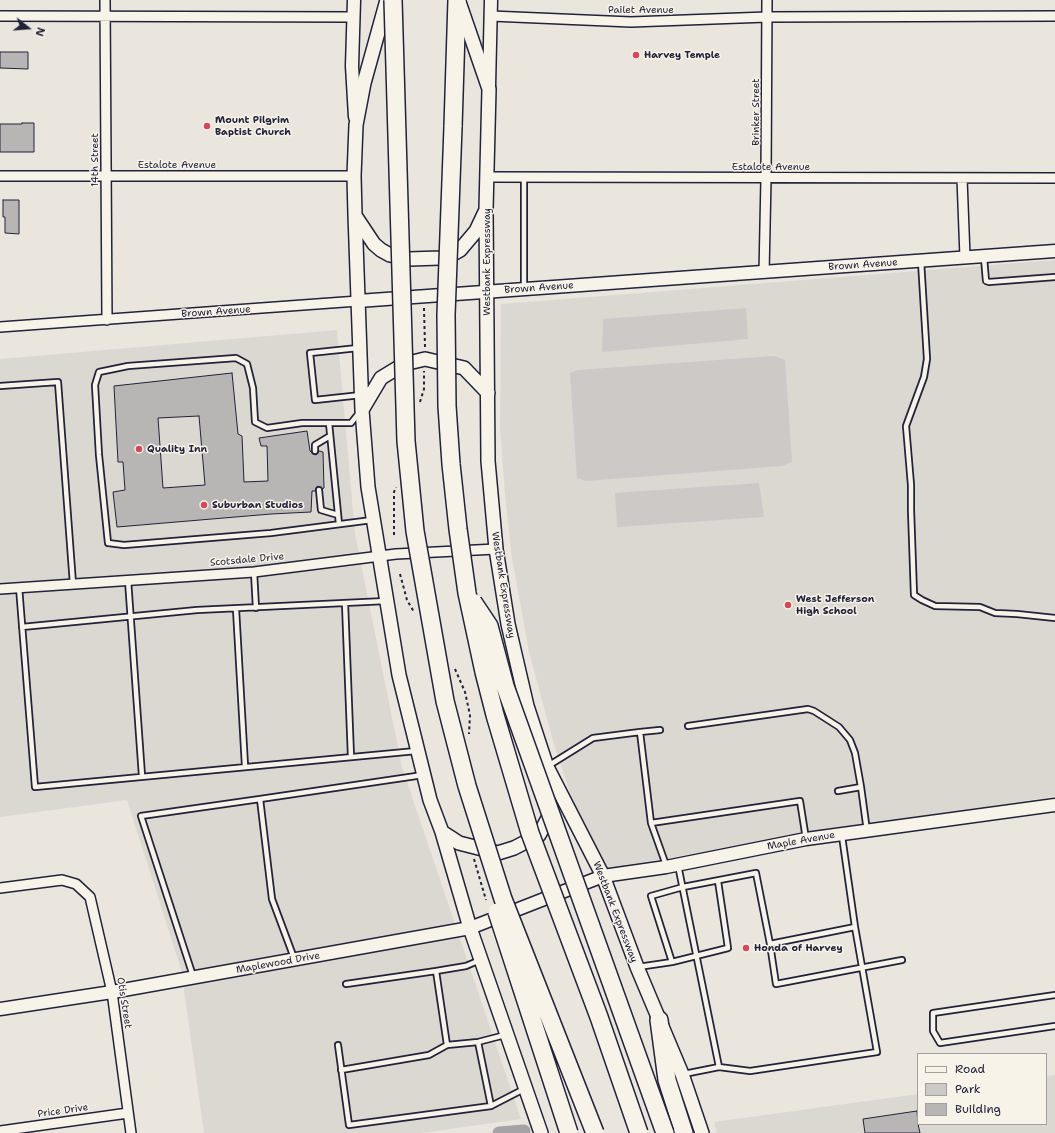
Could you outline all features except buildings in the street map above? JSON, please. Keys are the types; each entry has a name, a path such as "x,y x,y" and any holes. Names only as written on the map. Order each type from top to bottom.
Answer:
{"highway":[{"path":"392,0 406,441 415,531 445,701 467,786 503,899 595,1133"},
{"path":"458,0 446,315 447,399 451,464 467,593 495,715 528,826 599,1017 639,1133"},
{"path":"467,593 489,626 505,686 666,1133"},
{"path":"467,786 479,855 569,1133"},
{"path":"659,1020 667,1080 684,1133"}],"main road":[{"path":"387,0 364,83 356,125 354,176 362,410 368,487 399,676 430,800 442,832 470,928 541,1133"},
{"path":"458,0 489,89"},
{"name":"Westbank Expressway","path":"489,89 486,209 488,292 488,461 496,549 508,624 524,691 547,767 603,876 637,967 682,1074 702,1133"},
{"path":"355,216 374,244 390,255 410,259 440,258 455,253 471,238 476,231 486,209"},
{"path":"362,410 381,378 404,364 425,359 464,368 488,393"},
{"path":"442,832 459,843 498,853 514,848 539,835 548,818 556,784"}],"street":[{"name":"14th Street","path":"105,0 107,320"},
{"path":"354,0 352,66 356,125"},
{"name":"Westbank Expressway","path":"489,89 491,0"},
{"name":"Brinker Street","path":"764,272 767,0"},
{"path":"0,16 353,17"},
{"name":"Pailet Avenue","path":"491,16 631,22 767,17 1055,16"},
{"name":"Estalote Avenue","path":"0,176 354,176"},
{"name":"Estalote Avenue","path":"487,177 1055,178"},
{"path":"962,178 965,257"},
{"name":"Brown Avenue","path":"0,327 965,257 1055,252"},
{"name":"Scotsdale Drive","path":"0,589 254,572 396,554 496,549"},
{"name":"Maple Avenue","path":"551,897 603,876 672,866 806,839 1055,805"},
{"name":"Otis Street","path":"0,888 62,880 76,884 90,897 112,992 131,1133"},
{"name":"Maplewood Drive","path":"0,1009 112,992 470,928 551,897"},
{"name":"Price Drive","path":"0,1131 128,1113"}],"lane":[{"path":"524,177 524,289"},
{"path":"983,256 986,281 989,282 1055,278"},
{"path":"921,261 927,359 924,377 906,426 911,485 914,595 935,606 980,607 995,613 1055,618"},
{"path":"360,348 310,353 315,400 362,395"},
{"path":"362,410 350,423 302,423 267,428 255,422 253,388 247,364 236,358 128,366 99,372 95,385 99,455 108,543 124,545 271,533 373,520"},
{"path":"0,386 58,382 73,584"},
{"path":"329,423 339,524"},
{"path":"315,451 314,445 330,436"},
{"path":"319,490 321,510 338,515"},
{"path":"254,572 256,608"},
{"path":"128,580 142,776"},
{"path":"19,587 35,787 245,766 418,751"},
{"path":"22,627 197,610 386,601"},
{"path":"345,603 351,757"},
{"path":"236,609 245,766"},
{"path":"688,726 808,709 814,710 839,727 850,740 855,753 867,831"},
{"path":"547,767 593,738 660,730"},
{"path":"640,732 652,823 683,887 719,1067"},
{"path":"193,978 141,816 424,775"},
{"path":"838,791 861,787"},
{"path":"260,799 272,899 295,960"},
{"path":"652,823 800,801 806,839"},
{"path":"682,1074 719,1067 750,1071 877,1052 855,927 842,834"},
{"path":"672,962 651,896 683,887 756,873 776,984 902,960"},
{"path":"637,967 672,962 728,948 718,880"},
{"path":"770,944 855,927"},
{"path":"346,984 466,966 481,959"},
{"path":"436,971 447,1045"},
{"path":"1055,995 933,1013 933,1031 940,1043 1055,1026"},
{"path":"342,1070 429,1055 447,1045 478,1042 507,1034"},
{"path":"478,1042 491,1106"},
{"path":"338,1045 349,1126 491,1106 525,1088"}],"path":[{"path":"474,859 486,900"}],"shaded area":[{"name":"West Jefferson High School","path":"1055,260 1055,796 595,870 553,741 529,652 512,558 500,428 501,304"},
{"path":"337,330 355,534 402,767 521,1119 422,1133 204,1133 181,969 127,800 0,817 0,359"},
{"path":"1055,1075 1055,1133 717,1133 714,1122 917,1094 917,1125 1047,1125 1047,1076"}],"green space":[{"path":"746,308 748,339 602,352 603,319"},
{"path":"774,356 785,360 792,462 782,466 586,481 577,478 570,373 578,370"},
{"path":"759,483 764,517 617,527 615,493"}],"waterway":[{"path":"499,1133 524,1131"}],"place":[{"name":"Harvey Temple","path":"636,55"},
{"name":"Mount Pilgrim Baptist Church","path":"207,126"},
{"name":"Quality Inn","path":"139,449"},
{"name":"Suburban Studios","path":"204,505"},
{"name":"West Jefferson High School","path":"788,605"},
{"name":"Honda of Harvey","path":"746,948"}]}
